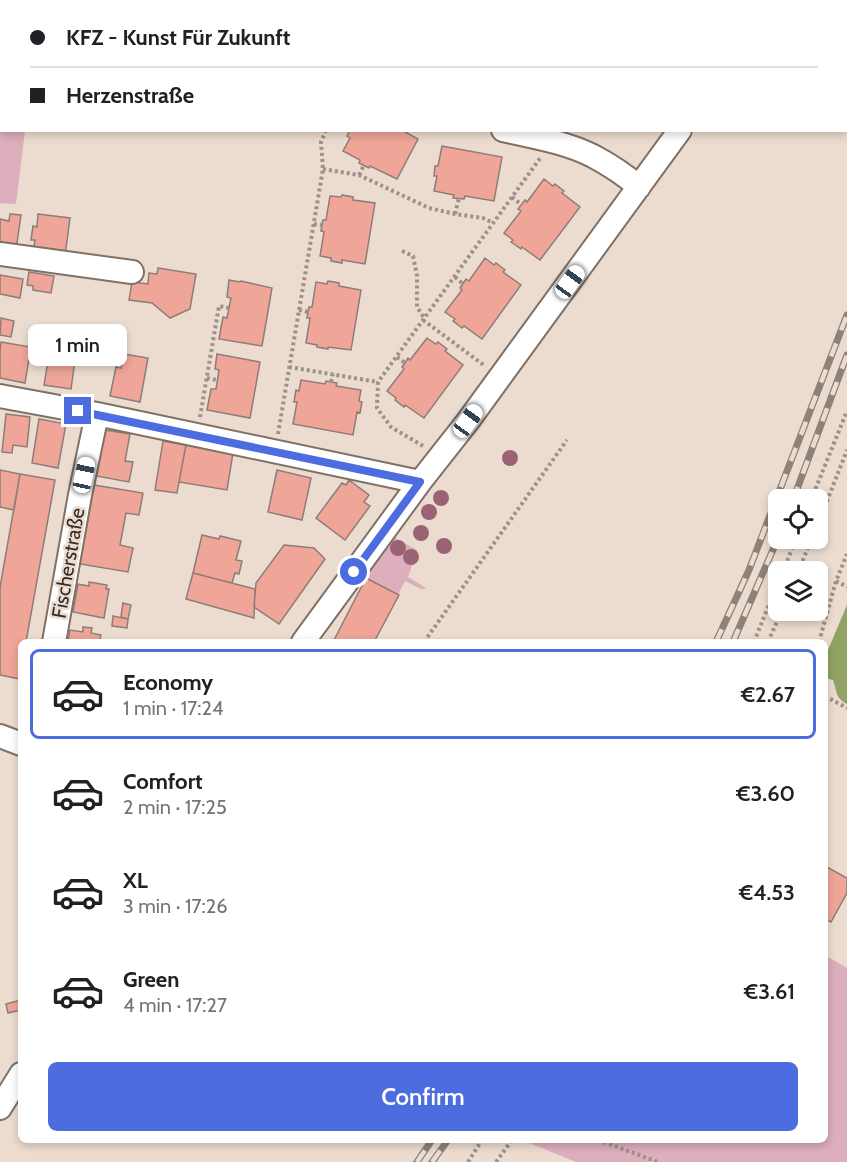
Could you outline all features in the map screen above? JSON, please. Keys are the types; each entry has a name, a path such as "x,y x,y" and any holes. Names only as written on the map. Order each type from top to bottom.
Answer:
{"street":[{"path":"511,132 591,155 622,173 639,187"},
{"path":"305,639 679,132"},
{"path":"0,254 132,272"},
{"path":"0,396 97,414 420,482"},
{"name":"Fischerstraße","path":"55,639 97,414"},
{"path":"0,736 18,743"},
{"path":"0,1108 18,1079"}],"path":[{"path":"275,451 323,169 321,142 325,132"},
{"path":"441,456 391,427 377,408 378,382 552,142"},
{"path":"359,175 364,165"},
{"path":"323,169 359,175 429,208 483,218 494,223"},
{"path":"512,197 522,205"},
{"path":"455,214 459,198"},
{"path":"314,224 322,225"},
{"path":"402,251 413,256 417,275 417,306 424,319 500,377"},
{"path":"455,278 463,284"},
{"path":"197,435 219,306 229,308"},
{"path":"299,310 308,312"},
{"path":"397,357 405,363"},
{"path":"289,367 378,382"},
{"path":"331,382 333,374"},
{"path":"207,378 217,380"},
{"path":"816,489 847,411"},
{"path":"426,639 567,440"},
{"path":"828,498 847,450"},
{"path":"820,639 836,582 847,554"},
{"path":"836,582 847,587"},
{"path":"755,639 768,607"},
{"path":"769,639 777,621"},
{"path":"828,698 847,708"},
{"path":"468,1162 480,1143"},
{"path":"496,1162 510,1143"},
{"path":"606,1143 658,1162"}],"shaded area":[{"path":"0,132 25,132 16,204 0,203"},
{"path":"392,536 417,550 408,577 426,588 421,589 405,581 398,595 362,576"},
{"path":"847,605 847,704 838,697 833,680 828,679 828,650"},
{"path":"828,957 847,968 847,1162 576,1162 529,1143 828,1143"}],"building":[{"path":"349,132 406,132 418,139 397,179 359,163 360,160 343,151 350,138 347,136"},
{"path":"442,146 502,157 494,201 465,196 464,199 453,198 454,195 434,191 437,176 434,176 435,166 438,166"},
{"path":"544,179 564,191 562,193 580,207 540,260 511,242 513,240 504,233 521,211 518,209 525,200 527,202"},
{"path":"342,195 353,197 353,200 375,203 365,264 342,260 342,263 320,256 324,232 321,231 322,225 323,220 326,220 330,196 341,197"},
{"path":"10,214 21,215 16,250 0,248 0,219 9,221"},
{"path":"38,214 70,218 65,256 33,253 35,240 31,240 33,226 37,227"},
{"path":"485,258 494,265 496,263 505,270 503,272 521,285 482,339 464,326 462,328 445,312 462,290 460,288 466,279 469,281"},
{"path":"158,268 196,274 190,309 170,318 152,303 129,300 132,282 148,284 149,273 157,274"},
{"path":"29,272 54,276 51,293 33,290 33,286 27,285"},
{"path":"0,275 23,279 20,298 0,294"},
{"path":"229,280 272,288 262,346 219,339 223,317 227,318 231,298 227,297"},
{"path":"328,281 339,283 339,286 361,290 351,350 328,347 328,349 306,343 310,318 307,318 309,307 312,307 316,282 327,284"},
{"path":"1,318 14,321 11,337 0,335"},
{"path":"427,338 436,344 438,342 447,349 445,351 463,365 424,418 405,405 404,407 387,391 404,369 402,367 408,358 410,360"},
{"path":"1,342 31,347 25,383 0,378"},
{"path":"124,354 148,358 140,402 110,396 116,367 121,368"},
{"path":"217,354 260,362 250,418 207,410 211,389 216,389 219,370 215,369"},
{"path":"49,355 75,360 71,389 44,385"},
{"path":"301,380 325,384 326,381 337,383 336,386 361,390 359,401 362,402 360,413 357,412 353,435 293,424 297,402 294,402 296,390 299,391"},
{"path":"6,414 30,417 27,447 13,445 12,453 2,452"},
{"path":"39,419 66,424 58,468 32,463"},
{"path":"105,430 130,434 125,461 133,462 129,482 96,476"},
{"path":"163,441 186,445 177,493 155,490"},
{"path":"186,445 233,453 227,490 179,482"},
{"path":"0,470 20,474 14,510 0,507"},
{"path":"277,470 311,478 302,520 268,512"},
{"path":"20,474 55,480 27,639 18,639 18,679 0,675 0,587"},
{"path":"349,480 369,495 364,502 370,506 345,540 316,518 342,483 346,485"},
{"path":"94,485 143,493 139,515 126,513 120,545 133,548 128,572 80,564"},
{"path":"202,535 241,541 236,560 242,561 239,574 235,573 232,583 193,573"},
{"path":"284,545 314,548 325,559 279,624 254,607 256,583"},
{"path":"193,573 255,589 254,618 186,599"},
{"path":"366,578 399,595 376,639 335,639"},
{"path":"89,582 107,585 106,589 109,589 104,618 73,612 78,584 89,586"},
{"path":"123,603 131,605 128,619 121,617"},
{"path":"113,616 128,619 127,628 112,626"},
{"path":"83,627 92,628 91,633 101,635 100,639 68,639 70,630 83,632"},
{"path":"828,868 847,878 847,893 831,922 828,920"},
{"path":"18,1001 18,1011 8,1013 6,1004"}],"railway":[{"path":"717,639 749,570 847,315"},
{"path":"797,489 847,355"},
{"path":"734,639 773,549"},
{"path":"417,1162 430,1143"},
{"path":"432,1162 446,1143"}],"route":[{"path":"78,411 420,482 354,572"}]}
